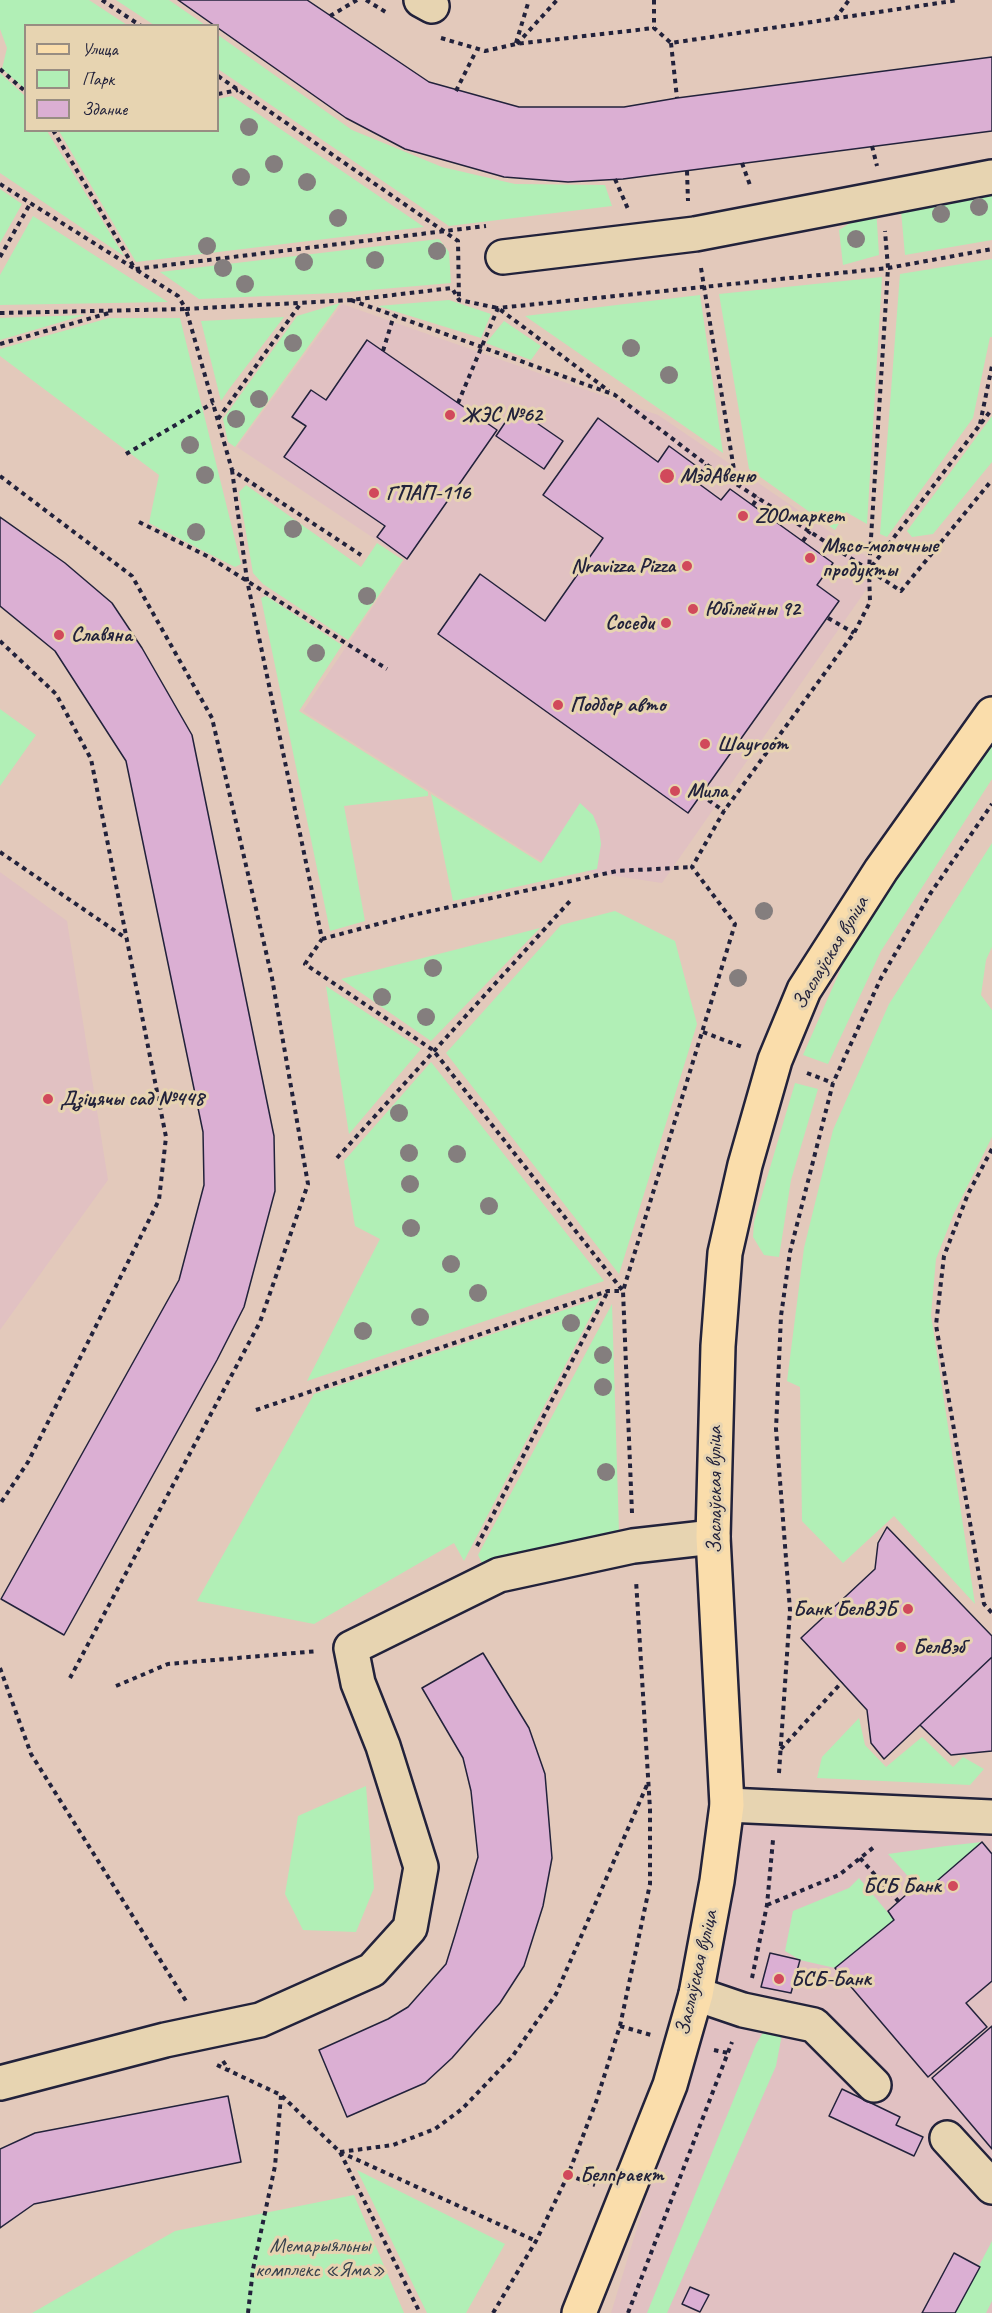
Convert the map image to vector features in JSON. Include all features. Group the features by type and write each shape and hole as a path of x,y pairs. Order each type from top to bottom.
{"main road":[{"name":"Заслаўская вуліца","path":"579,2313 670,2085 696,1994 727,1805 713,1537 717,1346 725,1252 745,1164 775,1060 804,990 881,870 992,714"}],"lane":[{"path":"503,256 695,234 882,196 992,177"},
{"path":"0,2083 165,2040 260,2020 372,1970 410,1928 421,1867 382,1746 358,1683 351,1648 499,1575 633,1546 713,1537"},
{"path":"727,1805 992,1817"},
{"path":"696,1994 743,2010 814,2025 874,2085"},
{"path":"947,2138 992,2187"}],"path":[{"path":"102,0 138,24"},
{"path":"330,16 357,0"},
{"path":"366,0 421,15 476,51 516,44 654,28"},
{"path":"516,44 529,0"},
{"path":"516,44 557,0"},
{"path":"654,0 654,28 670,43 677,98"},
{"path":"835,20 849,0"},
{"path":"670,43 959,0"},
{"path":"456,91 476,51"},
{"path":"0,69 24,90"},
{"path":"219,77 458,241 459,300"},
{"path":"219,94 239,90"},
{"path":"54,132 135,269"},
{"path":"742,163 754,198"},
{"path":"615,179 629,213"},
{"path":"0,184 178,297 186,309 232,470 247,580 322,939"},
{"path":"692,867 724,811 854,633 870,602 869,570 888,268 882,196"},
{"path":"0,257 30,204"},
{"path":"135,269 440,230"},
{"path":"0,313 186,309 351,300 452,288 459,300 498,308 888,268 992,249"},
{"path":"705,288 736,483"},
{"path":"351,300 615,395"},
{"path":"218,420 302,302"},
{"path":"458,403 498,308"},
{"path":"498,308 707,465 901,591 992,480"},
{"path":"0,344 116,310"},
{"path":"383,351 394,315"},
{"path":"980,426 992,366"},
{"path":"126,454 213,403"},
{"path":"826,572 869,570 992,409"},
{"path":"695,473 698,477 707,465"},
{"path":"232,470 361,555"},
{"path":"0,476 132,576 212,718 272,978 308,1184 260,1322 70,1678"},
{"path":"753,505 758,497"},
{"path":"778,523 784,514"},
{"path":"139,522 209,556 387,669"},
{"path":"803,541 810,531"},
{"path":"828,618 854,633"},
{"path":"0,641 56,694 91,759 166,1137 159,1200 28,1462 0,1504"},
{"path":"701,795 724,811"},
{"path":"805,1192 833,1083 881,978 930,894 992,804"},
{"path":"0,852 127,939"},
{"path":"623,1291 434,1050 305,964 322,939 408,916 617,871 692,867"},
{"path":"493,2313 536,2241 568,2175 596,2102 620,2026 650,1884 648,1782 633,1546 623,1291 735,924 692,867"},
{"path":"337,1158 570,901"},
{"path":"703,1032 737,1044"},
{"path":"800,1070 833,1083"},
{"path":"992,1149 968,1194 944,1256 936,1325 984,1604 992,1613"},
{"path":"256,1410 608,1291 623,1291"},
{"path":"450,1599 608,1291"},
{"path":"116,1686 168,1664 351,1648"},
{"path":"0,1668 31,1754 229,2070"},
{"path":"780,1750 842,1682"},
{"path":"340,2152 393,2145 435,2129 462,2109 512,2057 556,1994 648,1782"},
{"path":"860,1858 899,1902"},
{"path":"767,1905 839,1875"},
{"path":"165,2040 281,2095 340,2152 420,2313"},
{"path":"248,2313 253,2269 275,2166 281,2095"},
{"path":"340,2152 536,2241"}],"shaded area":[{"path":"342,304 658,415 882,567 662,883 549,866 303,711 405,559 237,447"},
{"name":"Дзіцячы сад №448","path":"0,872 67,921 108,1180 0,1330"},
{"path":"739,1807 992,1817 992,2313 611,2313 702,2015"}],"green space":[{"path":"0,0 89,0 125,24 24,24 24,88 2,69 7,48 0,29"},
{"path":"116,0 169,0 204,24 152,24"},
{"path":"219,36 352,130 442,167 515,184 605,185 612,206 449,226 219,70"},
{"path":"0,73 24,95 24,132 48,132 124,256 0,173"},
{"path":"232,96 424,227 136,262 60,132 219,132 219,99"},
{"path":"992,184 992,240 905,255 900,200"},
{"path":"0,189 22,204 0,243"},
{"path":"876,207 879,255 843,265 839,230"},
{"path":"33,216 168,302 0,305 0,275"},
{"path":"439,239 449,252 451,283 336,293 199,299 160,272"},
{"path":"992,259 992,337 990,337 973,418 887,537 880,534 900,274"},
{"path":"882,277 867,524 846,512 835,530 749,469 719,294"},
{"path":"700,295 723,453 525,316"},
{"path":"449,300 491,314 481,338 378,306"},
{"path":"340,303 235,447 228,442 223,419 297,316"},
{"path":"85,315 0,340 0,318"},
{"path":"284,317 229,389 221,401 201,321"},
{"path":"109,318 180,318 241,564 235,567 149,523 159,475 0,356 0,349"},
{"path":"504,321 541,346 531,360 486,343"},
{"path":"992,416 992,462 933,534 912,537 907,531"},
{"path":"246,485 361,567 377,543 403,560 348,640 263,584 253,573 239,492"},
{"path":"266,596 342,645 299,711 428,792 428,796 344,806 365,921 330,931 261,598"},
{"path":"0,709 36,735 0,786"},
{"path":"992,734 992,779 881,951 828,1064 803,1055 856,934"},
{"path":"431,794 541,863 580,803 593,815 599,830 601,844 597,869 453,901"},
{"path":"992,843 992,947 986,960 981,995 992,1010 992,1137 954,1213 936,1259 931,1315 975,1604 894,1516 843,1563 802,1521 800,1387 787,1381 804,1248 833,1130 889,1004"},
{"path":"615,911 675,941 697,1024 619,1274 446,1053 561,925"},
{"path":"540,928 431,1041 341,979"},
{"path":"326,986 421,1049 349,1134"},
{"path":"431,1062 604,1281 307,1381 380,1239 355,1226 344,1161"},
{"path":"795,1083 818,1089 791,1180 779,1257 764,1255 753,1237 754,1222"},
{"path":"600,1298 464,1561 454,1543 314,1624 197,1601 314,1394"},
{"path":"612,1304 619,1532 483,1565 478,1555"},
{"path":"859,1718 865,1745 886,1767 922,1737 953,1767 963,1757 984,1769 970,1785 817,1778 822,1757"},
{"path":"366,1786 374,1888 356,1932 303,1930 285,1894 298,1816"},
{"path":"982,1842 923,1893 888,1854 946,1846"},
{"path":"859,1878 894,1920 835,1968 800,1960 785,1951 793,1911 849,1888"},
{"path":"766,2028 783,2029 776,2066 667,2313 647,2313 756,2044"},
{"path":"357,2170 505,2244 466,2313 427,2313"},
{"name":"Мемарыяльны комплекс «Яма»","path":"354,2195 404,2313 32,2313 175,2231"},
{"path":"992,2241 992,2301 986,2313 954,2313"}],"building":[{"path":"178,0 307,0 429,82 519,107 624,107 992,57 992,131 623,179 568,182 504,177 405,149 346,118 219,29 219,24 212,24"},
{"path":"367,340 497,430 407,559 377,537 385,526 284,457 306,426 292,417 311,390 326,400"},
{"path":"515,408 563,441 544,469 496,436"},
{"name":"Юбілейны 92","path":"598,418 658,462 669,446 699,468 691,478 721,500 730,489 833,563 817,585 839,601 688,813 438,634 480,574 545,621 603,538 543,495"},
{"path":"0,517 65,563 112,603 142,648 192,735 274,1136 275,1191 244,1307 217,1360 64,1635 1,1599 179,1280 204,1185 203,1132 126,761 55,651 0,606"},
{"name":"БелВэб","path":"887,1527 992,1636 992,1657 884,1759 871,1743 867,1710 801,1638 875,1569 878,1543"},
{"path":"483,1653 529,1728 545,1774 552,1858 543,1906 524,1966 500,2003 452,2058 425,2083 347,2117 319,2050 388,2019 408,2007 446,1964 478,1857 471,1791 463,1758 422,1688"},
{"path":"992,1657 992,1751 951,1755 920,1725"},
{"path":"982,1842 992,1854 992,1981 966,2003 987,2027 928,2077 835,1968 894,1920 888,1911 917,1885 923,1893"},
{"name":"БСБ-Банк","path":"770,1953 800,1960 791,1993 761,1987"},
{"path":"992,2026 992,2149 932,2078"},
{"path":"842,2089 900,2117 896,2125 923,2137 914,2156 829,2116"},
{"path":"228,2096 241,2162 34,2204 0,2228 0,2149 35,2133"},
{"path":"954,2253 980,2267 955,2313 922,2313"},
{"path":"690,2287 709,2295 700,2312 682,2304"}],"place":[{"name":"ЖЭС №62","path":"450,415"},
{"name":"МэдАвеню","path":"667,476"},
{"name":"ГПАП-116","path":"374,493"},
{"name":"ZOOмаркет","path":"743,516"},
{"name":"Мясо-молочные продукты","path":"810,558"},
{"name":"Nravizza Pizza","path":"687,566"},
{"name":"Юбілейны 92","path":"693,609"},
{"name":"Соседи","path":"666,623"},
{"name":"Славяна","path":"59,635"},
{"name":"Подбор авто","path":"558,705"},
{"name":"Шауroom","path":"705,744"},
{"name":"Мила","path":"675,791"},
{"name":"Дзіцячы сад №448","path":"48,1099"},
{"name":"Банк БелВЭБ","path":"908,1609"},
{"name":"БелВэб","path":"901,1647"},
{"name":"БСБ Банк","path":"953,1886"},
{"name":"БСБ-Банк","path":"779,1979"},
{"name":"Белпраект","path":"568,2175"}]}
